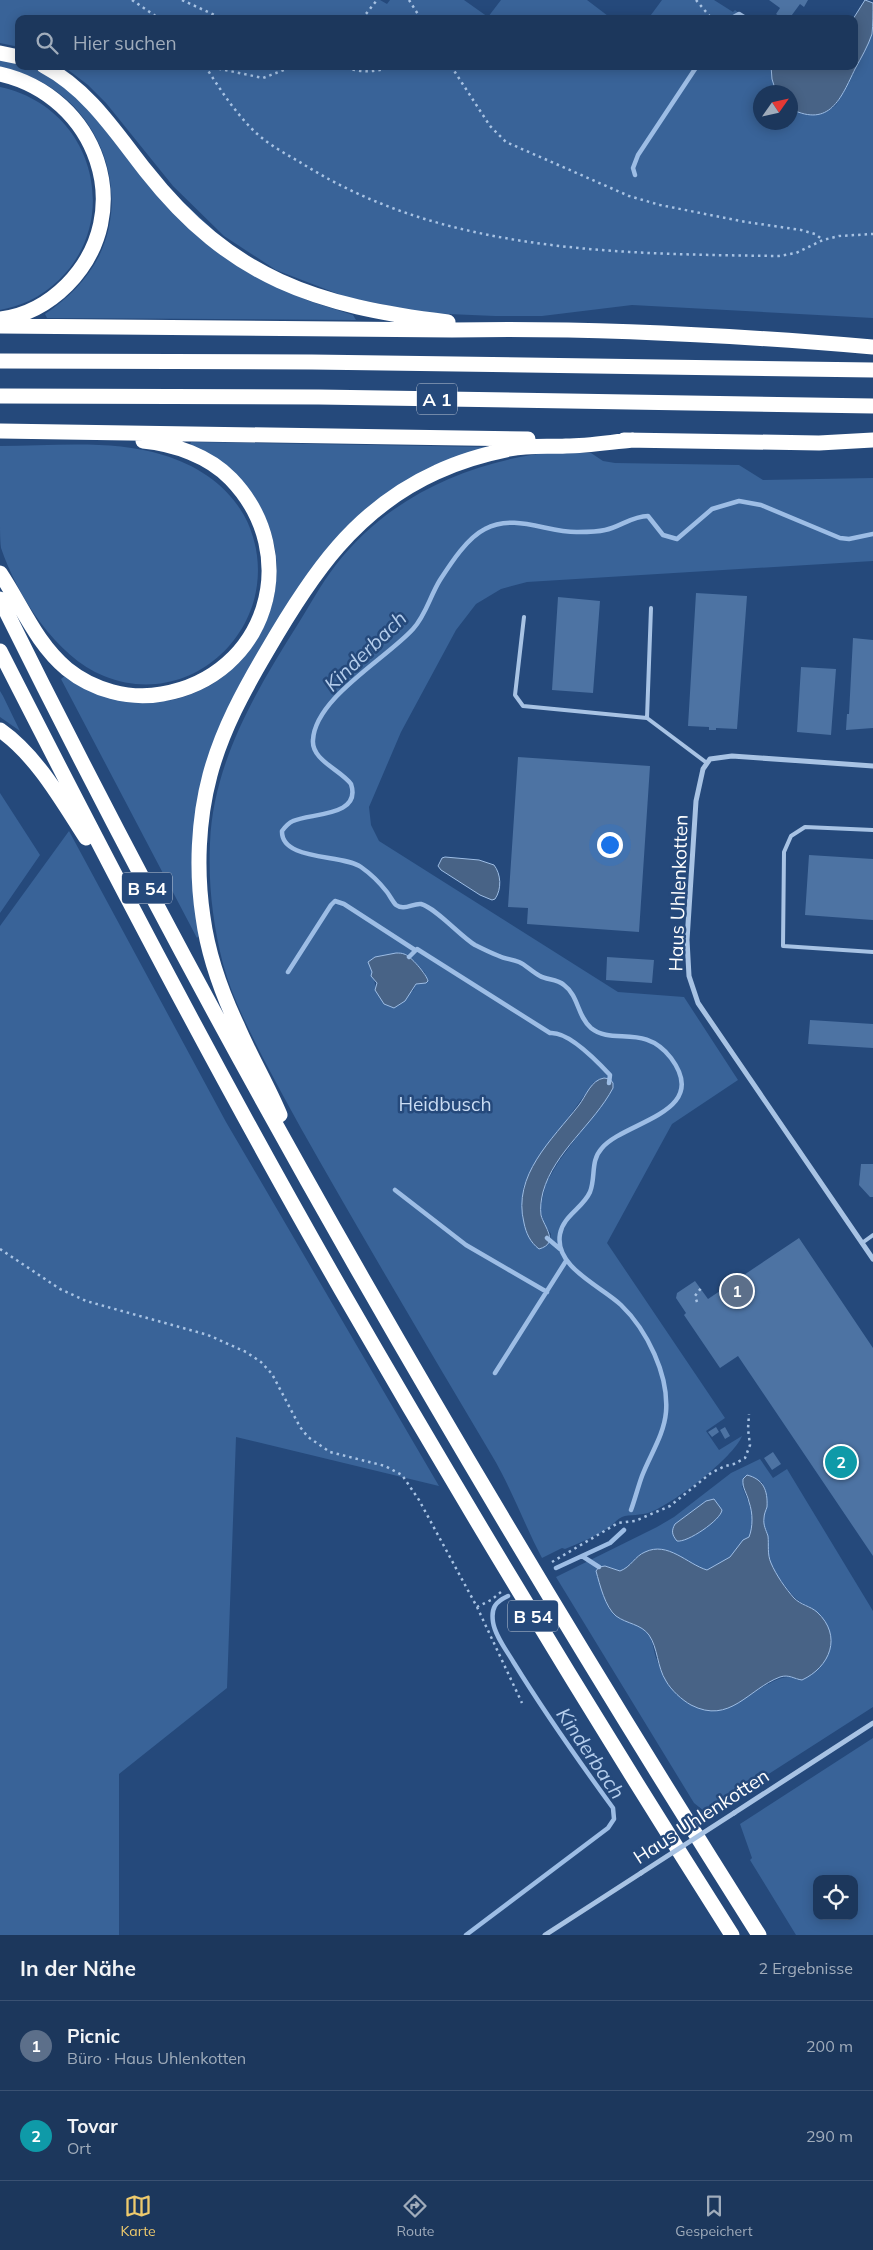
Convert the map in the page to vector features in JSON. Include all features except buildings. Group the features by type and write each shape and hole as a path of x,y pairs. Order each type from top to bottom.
{"highway":[{"path":"0,53 15,56"},
{"path":"50,70 72,84 89,100 157,184 186,216 218,244 252,268 305,292 367,310 507,329"},
{"path":"0,74 22,80 52,96 75,119 96,156 104,194 97,239 92,253 74,278 43,304 19,315 0,319"},
{"path":"0,326 507,329 746,336 873,347"},
{"name":"A 1","path":"0,361 302,362 873,370"},
{"name":"A 1","path":"0,396 319,396 873,406"},
{"path":"0,431 819,443 873,440"},
{"path":"0,573 39,638 67,669 86,682 101,688 135,696 154,695 187,688 224,667 235,658 252,636 263,611 269,579 268,560 261,526 247,499 222,471 195,455 163,443 52,431"},
{"path":"302,1172 267,1082 237,1027 228,1004 208,944 202,915 199,880 204,799 218,748 232,714 290,612 322,564 356,525 395,495 439,471 490,453 534,446 568,446 632,440"},
{"name":"B 54","path":"0,600 145,883 302,1172 487,1494 759,1935"},
{"name":"B 54","path":"0,651 152,946 296,1209 454,1483 588,1704 732,1935"},
{"path":"0,730 23,751 57,795 152,946"}],"street":[{"path":"707,763 714,757 732,756 873,766"},
{"name":"Haus Uhlenkotten","path":"707,763 700,780 696,801 687,940 687,959 692,988 698,1003 873,1259"},
{"name":"Haus Uhlenkotten","path":"545,1935 873,1723"}],"lane":[{"path":"647,718 651,608"},
{"path":"524,617 515,695 523,706 647,718 707,763"},
{"path":"873,830 805,827 791,836 784,852 783,946 873,952"},
{"path":"862,1243 873,1235"}],"path":[{"path":"132,0 154,15"},
{"path":"182,0 214,15"},
{"path":"365,15 377,0"},
{"path":"409,0 418,15"},
{"path":"696,0 709,15"},
{"path":"209,70 227,99 254,131 310,169 350,192 407,213 468,232 594,250 694,255 779,256 808,249 823,240 839,236 873,234"},
{"path":"225,70 263,78 284,70"},
{"path":"352,70 358,72 382,70"},
{"path":"453,70 490,126 506,142 629,196 660,205 809,232 823,240"},
{"path":"0,1249 60,1289 86,1301 208,1335 246,1352 261,1362 272,1374 300,1427 308,1437 330,1452 394,1469 402,1475 414,1492 477,1607 522,1703"},
{"path":"697,1302 694,1296 701,1288"},
{"path":"552,1562 618,1523 634,1521 670,1506 711,1473 745,1458 750,1445 749,1414"},
{"path":"477,1607 491,1600 504,1590"}],"green space":[{"path":"0,0 380,0 387,4 390,0 464,0 485,15 15,15 15,46 0,43"},
{"path":"501,0 587,0 607,15 490,15"},
{"path":"662,0 714,0 742,15 651,15"},
{"path":"873,33 873,318 632,305 542,316 495,316 425,313 346,297 276,270 224,236 173,186 106,103 88,85 68,70 772,70 775,85 753,85 753,130 798,130 798,112 814,114 831,109 836,105 854,70 858,70 858,62"},
{"path":"0,59 15,62 15,70 38,70 71,91 118,142 272,284 309,301 353,315 356,320 47,318 45,314 76,288 89,273 99,256 109,226 112,195 107,165 96,137 79,112 57,92 31,77 0,68"},
{"path":"0,87 36,101 64,123 82,152 92,184 92,217 81,250 61,278 29,301 0,310"},
{"path":"191,442 488,447 352,525 205,767 196,809 193,851 194,893 199,936 197,938 61,679 65,676 159,701 177,699 211,685 232,670 249,651 262,629 272,606 276,582 276,556 271,531 254,497 238,479 190,445"},
{"path":"82,444 144,450 178,460 193,467 219,485 240,508 247,522 253,537 258,570 253,602 241,630 222,654 197,672 168,682 137,684 104,676 86,667 70,655 40,623 17,585 1,548 0,446"},
{"name":"Heidbusch","path":"552,452 591,453 603,461 615,463 739,465 763,480 873,478 873,561 527,582 501,589 476,604 456,630 401,732 369,807 371,825 379,841 618,992 684,997 738,1080 672,1124 607,1243 725,1418 706,1431 719,1450 742,1436 727,1456 702,1479 661,1507 651,1512 622,1517 610,1527 594,1536 542,1558 498,1467 320,1161 263,1058 236,1000 223,964 216,934 210,874 210,843 213,813 228,755 267,674 320,587 335,566 379,520 405,502 460,474 520,457","holes":["382,955 409,957 425,973 426,983 416,984 413,991 379,996 371,968","594,1082 613,1083 613,1088 559,1161 546,1183 540,1209 544,1224 551,1234 550,1240 545,1246 522,1217 523,1188 532,1168"]},
{"path":"0,691 3,696 20,731 0,717"},
{"path":"0,793 40,855 0,913"},
{"path":"69,831 226,1122 439,1486 236,1437 227,1688 119,1774 119,1935 0,1935 0,926"},
{"path":"760,1459 773,1478 787,1469 873,1611 873,1707 728,1800 704,1811 694,1803 556,1577 674,1517 731,1473","holes":["762,1482 765,1490 751,1509 742,1486","605,1566 620,1571 780,1579 796,1599 810,1607 798,1680 790,1677 781,1678 726,1708 716,1710 695,1707 686,1702 665,1679 648,1634 640,1627 618,1618 610,1610 598,1578"]},
{"path":"873,1738 873,1935 796,1935 750,1860 752,1858 740,1824"}],"shaded area":[{"path":"865,0 873,3 872,34 858,63 858,15 856,15"},
{"path":"771,70 855,70 845,90 832,107 825,112 815,115 798,112 798,85 774,85"},
{"path":"442,858 479,860 494,865 500,882 499,891 495,899 492,900 480,895 441,870 438,866"},
{"path":"396,953 407,955 422,970 428,981 416,984 405,1001 394,1008 384,1004 375,990 377,983 371,976 372,972 368,962 375,957"},
{"path":"599,1079 610,1079 613,1083 613,1088 596,1114 565,1151 548,1178 541,1201 541,1215 550,1239 549,1243 539,1249 529,1237 524,1223 522,1206 524,1189 529,1174 537,1159 592,1085"},
{"path":"747,1475 761,1482 767,1495 764,1523 768,1536 769,1556 773,1568 794,1598 817,1612 825,1621 830,1631 830,1650 820,1667 802,1680 783,1676 769,1682 728,1708 717,1711 705,1710 691,1705 671,1688 663,1676 649,1635 646,1631 620,1619 612,1612 603,1595 596,1571 599,1567 605,1566 620,1571 638,1556 653,1549 669,1551 707,1570 730,1557 743,1540 749,1537 751,1529 751,1511 743,1482"},
{"path":"714,1499 722,1510 716,1519 695,1535 682,1541 677,1541 673,1533 675,1524 706,1501"}],"waterway":[{"name":"Kinderbach","path":"635,175 633,168 638,155 694,70"},
{"name":"Kinderbach","path":"631,1510 642,1476 660,1437 665,1420 666,1398 664,1383 654,1354 631,1315 571,1266 560,1246 560,1234 565,1222 583,1203 590,1192 598,1153 613,1139 660,1114 673,1104 681,1091 681,1077 671,1058 661,1047 650,1041 640,1038 609,1035 591,1028 583,1018 573,995 561,983 540,976 519,962 501,957 475,945 441,916 421,904 399,907 381,885 361,867 341,860 302,852 291,847 284,841 282,831 293,821 332,812 349,803 352,795 351,784 322,759 314,747 313,740 317,724 326,709 339,694 413,629 454,559 472,538 485,529 496,525 520,523 567,532 595,532 610,529 642,516 648,516 663,535 677,539 712,509 739,501 761,505 840,538 849,539 873,534"},
{"path":"288,972 335,901 344,904 415,950"},
{"path":"409,957 417,949 550,1033 557,1034 574,1042 610,1075 609,1083"},
{"path":"395,1190 466,1245 547,1292"},
{"path":"547,1238 560,1249"},
{"path":"495,1373 566,1261"},
{"name":"Kinderbach","path":"556,1568 610,1543 624,1530"},
{"path":"582,1556 599,1567"},
{"name":"Kinderbach","path":"466,1935 608,1828 614,1819 613,1808 574,1754 496,1633 493,1622 493,1609 497,1603 508,1596"}],"place":[{"name":"Picnic","path":"737,1291"},
{"name":"Tovar","path":"841,1462"}]}
